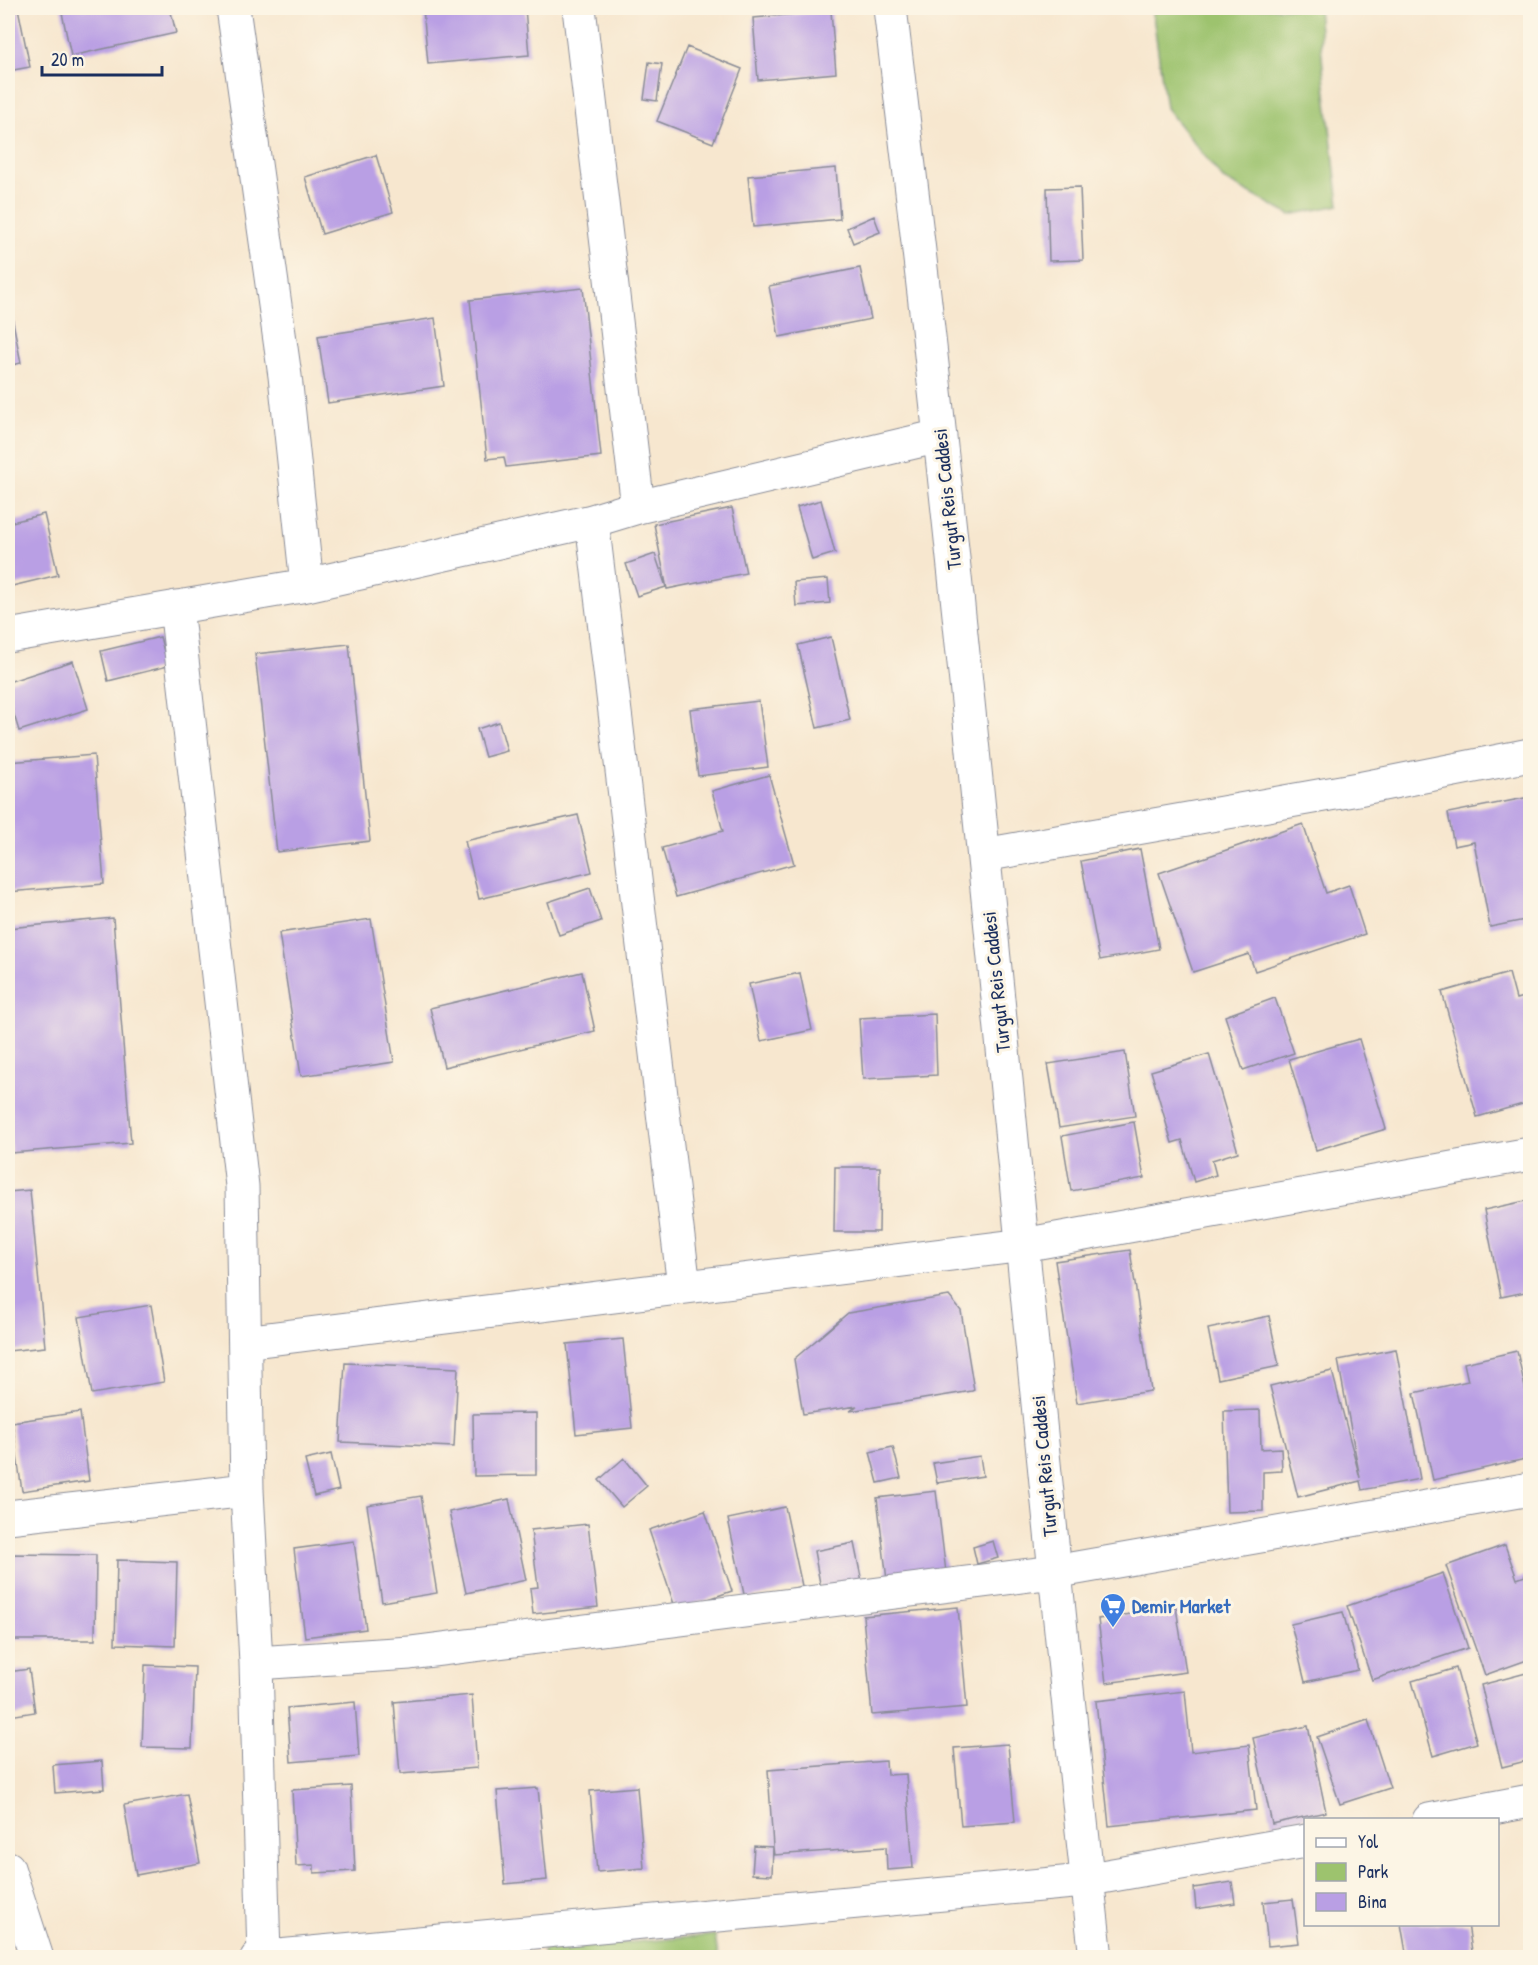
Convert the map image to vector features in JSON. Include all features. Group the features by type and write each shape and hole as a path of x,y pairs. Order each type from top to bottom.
{"street":[{"path":"233,8 285,376 307,585"},
{"path":"579,8 638,507"},
{"name":"Turgut Reis Caddesi","path":"890,8 940,436 984,855 1054,1572 1096,1958"},
{"path":"8,636 307,585 592,521 638,507 940,436"},
{"path":"592,521 684,1287"},
{"path":"176,607 242,1186 247,1490 256,1663 264,1957"},
{"path":"984,855 1358,789 1530,754"},
{"path":"245,1342 1023,1245 1530,1154"},
{"path":"256,1663 410,1653 1054,1572 1530,1489"},
{"path":"8,1516 247,1490"},
{"path":"1440,1818 1530,1802"},
{"path":"257,1958 1088,1880 1304,1841"},
{"path":"8,1868 24,1942"}],"green space":[{"path":"1152,8 1318,8 1339,205 1290,215 1223,179 1166,108"},
{"path":"715,1935 718,1957 544,1958 543,1950"}],"building":[{"path":"8,8 18,8 30,67 8,71"},
{"path":"61,8 170,8 176,33 71,56"},
{"path":"423,8 525,8 529,55 428,64"},
{"path":"831,11 836,73 758,80 753,18"},
{"path":"687,47 742,69 713,143 657,121"},
{"path":"649,62 662,64 657,101 644,99"},
{"path":"376,155 393,212 322,234 305,177"},
{"path":"836,168 840,219 753,227 748,176"},
{"path":"1080,187 1083,260 1049,261 1047,188"},
{"path":"874,216 880,232 853,243 847,228"},
{"path":"860,268 871,319 779,337 769,286"},
{"path":"583,288 601,456 506,467 504,457 487,459 470,300"},
{"path":"8,296 21,363 8,366"},
{"path":"435,318 444,386 328,403 318,336"},
{"path":"821,500 835,553 812,560 797,507"},
{"path":"732,508 746,573 667,589 654,524"},
{"path":"44,514 58,575 8,587 8,523"},
{"path":"655,554 666,587 637,596 626,564"},
{"path":"828,579 830,603 796,606 794,582"},
{"path":"160,637 168,666 108,681 101,651"},
{"path":"831,637 850,720 817,728 798,645"},
{"path":"349,644 370,841 277,852 255,654"},
{"path":"73,661 88,709 19,731 8,695 8,682"},
{"path":"759,701 768,767 698,776 690,709"},
{"path":"499,722 507,751 485,757 477,729"},
{"path":"94,755 104,884 8,892 8,762"},
{"path":"769,775 794,864 676,897 662,848 723,831 712,791"},
{"path":"1530,797 1530,919 1490,927 1474,842 1454,846 1448,813"},
{"path":"578,815 592,872 479,899 465,841"},
{"path":"1303,824 1326,893 1349,885 1365,934 1255,971 1249,954 1193,972 1159,873"},
{"path":"1140,849 1159,949 1100,960 1081,861"},
{"path":"590,888 601,921 559,935 548,902"},
{"path":"113,918 131,1143 11,1153 8,1107 8,928"},
{"path":"371,919 394,1062 301,1076 279,933"},
{"path":"582,972 595,1031 444,1067 430,1008"},
{"path":"800,973 812,1030 761,1041 749,984"},
{"path":"1509,973 1516,999 1530,995 1530,1076 1528,1077 1530,1102 1477,1117 1442,992"},
{"path":"1275,998 1294,1053 1243,1070 1225,1016"},
{"path":"935,1014 937,1075 863,1079 859,1018"},
{"path":"1359,1039 1386,1129 1316,1150 1289,1059"},
{"path":"1125,1052 1135,1116 1059,1128 1048,1064"},
{"path":"1209,1054 1238,1152 1212,1160 1216,1175 1194,1182 1182,1140 1172,1143 1151,1071"},
{"path":"1134,1122 1144,1178 1071,1191 1062,1136"},
{"path":"835,1167 880,1167 879,1232 834,1232"},
{"path":"30,1190 45,1347 8,1351 8,1192"},
{"path":"1530,1200 1530,1291 1501,1297 1484,1210"},
{"path":"1130,1250 1151,1391 1077,1403 1055,1261"},
{"path":"949,1296 961,1311 974,1390 850,1411 857,1406 803,1414 794,1359 848,1313"},
{"path":"151,1305 164,1382 92,1394 79,1317"},
{"path":"1269,1316 1279,1366 1218,1379 1208,1329"},
{"path":"623,1339 632,1428 576,1434 567,1344"},
{"path":"1396,1349 1420,1479 1362,1490 1360,1481 1298,1497 1270,1386 1332,1371 1360,1478 1338,1360"},
{"path":"1517,1351 1530,1410 1530,1458 1433,1480 1414,1393 1468,1381 1464,1363"},
{"path":"345,1363 458,1368 454,1447 340,1442"},
{"path":"1260,1410 1261,1449 1281,1448 1282,1471 1263,1472 1263,1511 1227,1512 1224,1411"},
{"path":"80,1412 89,1481 22,1491 12,1422"},
{"path":"536,1413 536,1475 474,1476 473,1414"},
{"path":"893,1447 901,1478 878,1483 870,1452"},
{"path":"331,1454 339,1490 314,1496 305,1460"},
{"path":"980,1456 983,1476 937,1483 933,1463"},
{"path":"624,1458 647,1486 622,1507 599,1480"},
{"path":"936,1491 946,1572 887,1580 877,1498"},
{"path":"421,1496 437,1593 382,1602 367,1505"},
{"path":"509,1499 526,1580 466,1593 449,1512"},
{"path":"785,1507 802,1586 745,1599 728,1519"},
{"path":"705,1511 732,1591 676,1610 649,1530"},
{"path":"588,1524 598,1607 533,1614 530,1588 538,1587 531,1530"},
{"path":"354,1541 366,1629 305,1637 294,1549"},
{"path":"993,1541 998,1558 977,1564 973,1547"},
{"path":"854,1543 862,1582 821,1589 814,1551"},
{"path":"1505,1545 1517,1579 1530,1574 1530,1659 1485,1675 1446,1566"},
{"path":"8,1554 96,1555 95,1640 8,1640"},
{"path":"117,1560 177,1562 175,1646 115,1644"},
{"path":"1443,1573 1468,1648 1372,1680 1347,1606"},
{"path":"958,1607 967,1707 872,1715 863,1616"},
{"path":"1176,1607 1186,1672 1106,1683 1098,1619"},
{"path":"1343,1612 1358,1670 1305,1682 1291,1624"},
{"path":"145,1665 195,1667 192,1748 142,1747"},
{"path":"1456,1668 1477,1743 1433,1756 1412,1681"},
{"path":"29,1669 35,1712 10,1716 8,1672"},
{"path":"1530,1672 1530,1760 1502,1767 1481,1685"},
{"path":"1185,1691 1191,1752 1249,1745 1256,1810 1109,1826 1096,1701"},
{"path":"472,1695 477,1768 400,1774 394,1702"},
{"path":"355,1702 359,1756 291,1762 287,1708"},
{"path":"1368,1720 1390,1788 1340,1804 1317,1737"},
{"path":"1308,1726 1326,1812 1272,1824 1253,1738"},
{"path":"1008,1744 1015,1822 961,1826 954,1748"},
{"path":"102,1761 104,1789 55,1793 53,1765"},
{"path":"886,1761 887,1775 906,1774 913,1868 887,1870 886,1847 774,1855 768,1770"},
{"path":"351,1786 355,1871 314,1873 314,1865 296,1866 292,1790"},
{"path":"637,1787 644,1868 597,1872 590,1791"},
{"path":"538,1788 547,1880 505,1884 497,1791"},
{"path":"187,1794 200,1863 136,1875 124,1805"},
{"path":"754,1846 773,1847 772,1875 752,1874"},
{"path":"1232,1882 1235,1903 1196,1909 1194,1888"},
{"path":"1293,1899 1299,1943 1268,1946 1263,1902"},
{"path":"1401,1926 1468,1926 1473,1958 1407,1958"}],"place":[{"name":"Demir Market","path":"1113,1629"}]}
